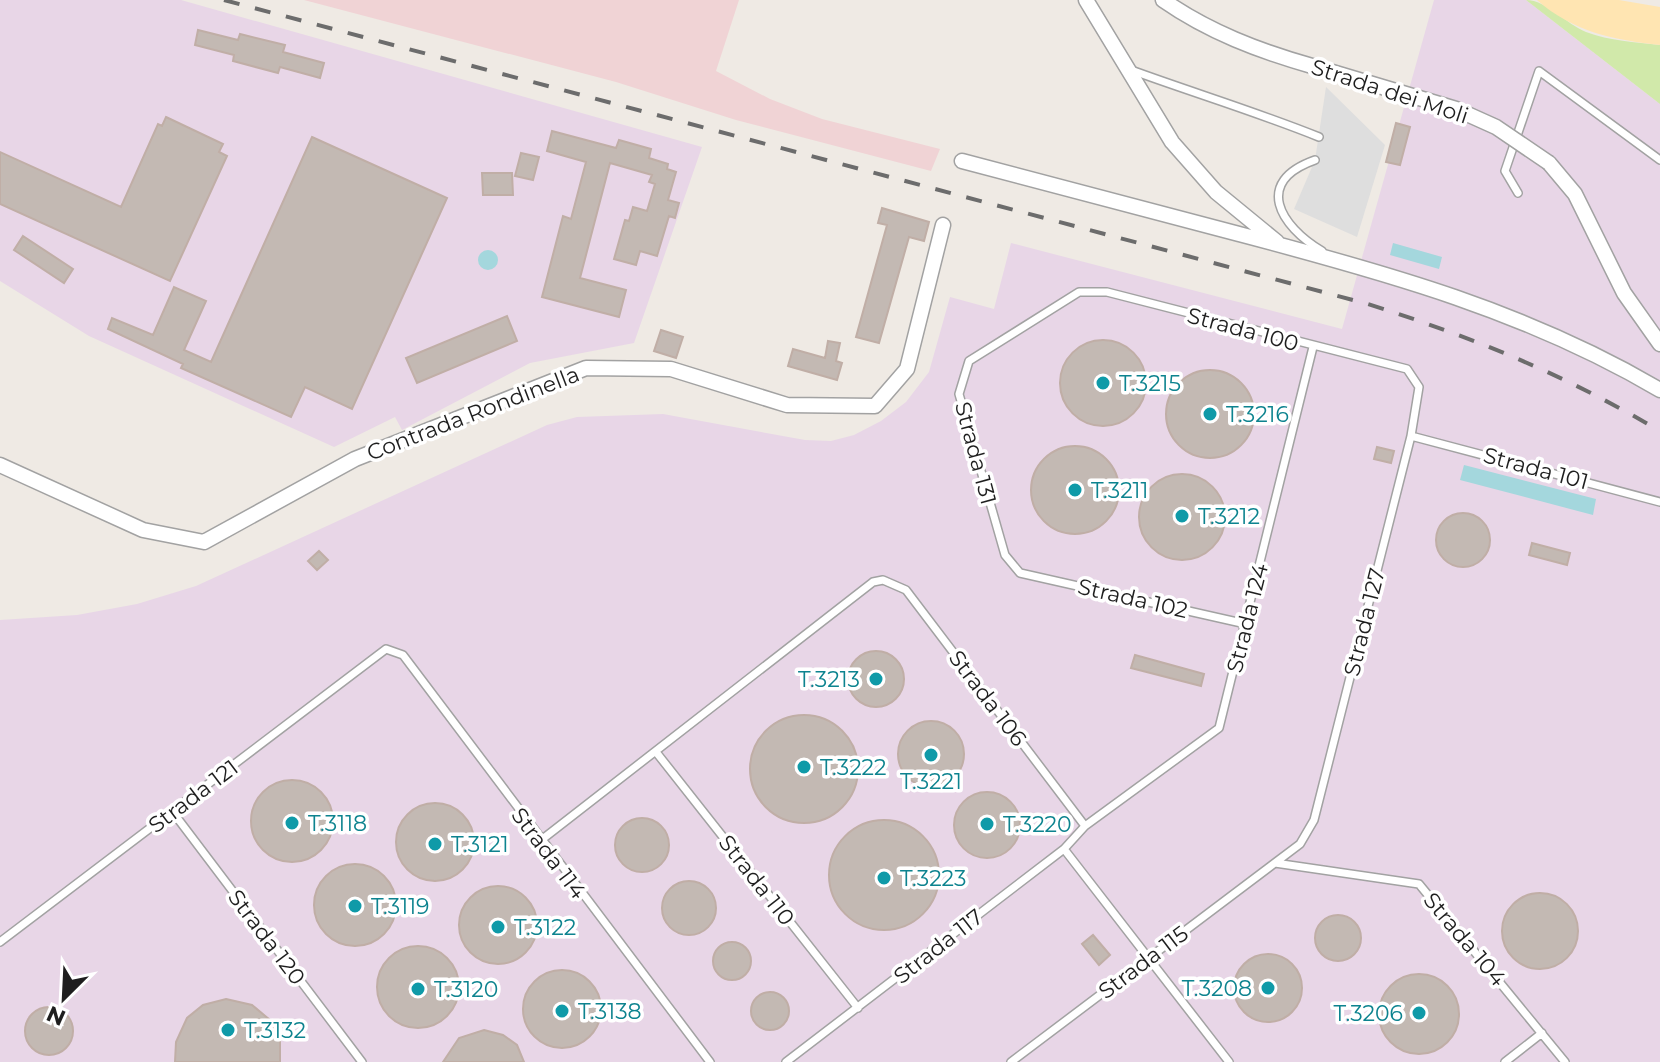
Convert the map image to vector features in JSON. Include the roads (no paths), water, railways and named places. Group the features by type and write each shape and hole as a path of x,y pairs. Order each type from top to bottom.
{"street":[{"path":"1086,0 1172,142 1216,192 1280,245"},
{"name":"Strada dei Moli","path":"1163,0 1187,16 1258,51 1456,109 1496,127 1549,163 1575,194 1624,293 1660,344"},
{"path":"962,161 1338,260 1480,303 1599,354 1660,390"},
{"name":"Contrada Rondinella","path":"0,465 143,530 204,542 355,459 586,368 671,369 787,405 875,406 907,369 943,225"}],"lane":[{"path":"1129,69 1214,100 1253,110 1319,137"},
{"path":"1518,193 1505,171 1539,71 1660,160"},
{"path":"1315,160 1298,166 1284,179 1277,202 1283,220 1297,236 1338,260"},
{"name":"Strada 100","path":"1079,292 1107,292 1407,369"},
{"name":"Strada 131","path":"1020,573 1005,555 959,394 969,361 1079,292"},
{"name":"Strada 124","path":"1085,826 1219,728 1313,347"},
{"name":"Strada 127","path":"1275,863 1300,844 1314,820 1411,436 1419,387 1407,369"},
{"name":"Strada 101","path":"1411,436 1660,502"},
{"name":"Strada 102","path":"1020,573 1246,624"},
{"name":"Strada 106","path":"656,752 873,582 883,580 906,590 1085,826"},
{"name":"Strada 121","path":"0,942 386,649"},
{"name":"Strada 114","path":"386,649 403,655 540,841 710,1062"},
{"path":"540,841 656,752"},
{"name":"Strada 110","path":"656,752 858,1008"},
{"name":"Strada 120","path":"172,811 362,1062"},
{"name":"Strada 117","path":"786,1062 1064,849 1085,826"},
{"path":"1064,849 1229,1062"},
{"name":"Strada 115","path":"1011,1062 1275,863"},
{"name":"Strada 104","path":"1275,863 1419,884 1565,1062"},
{"path":"1505,1062 1542,1033"}],"water":[{"path":"1393,243 1442,257 1439,269 1390,255"},
{"path":"488,250 495,253 498,260 495,267 488,270 481,267 478,260 481,253"},
{"path":"1464,465 1596,499 1593,515 1460,480"}],"railway":[{"path":"224,0 1368,304 1446,330 1518,359 1624,410 1660,431"}],"place":[{"name":"T.3215","path":"1103,383"},
{"name":"T.3216","path":"1210,414"},
{"name":"T.3211","path":"1075,490"},
{"name":"T.3212","path":"1182,516"},
{"name":"T.3213","path":"876,679"},
{"name":"T.3221","path":"931,755"},
{"name":"T.3222","path":"804,767"},
{"name":"T.3118","path":"292,823"},
{"name":"T.3220","path":"987,824"},
{"name":"T.3121","path":"435,844"},
{"name":"T.3223","path":"884,878"},
{"name":"T.3119","path":"355,906"},
{"name":"T.3122","path":"498,927"},
{"name":"T.3208","path":"1268,988"},
{"name":"T.3120","path":"418,989"},
{"name":"T.3138","path":"562,1011"},
{"name":"T.3206","path":"1419,1013"},
{"name":"T.3132","path":"228,1030"}]}
